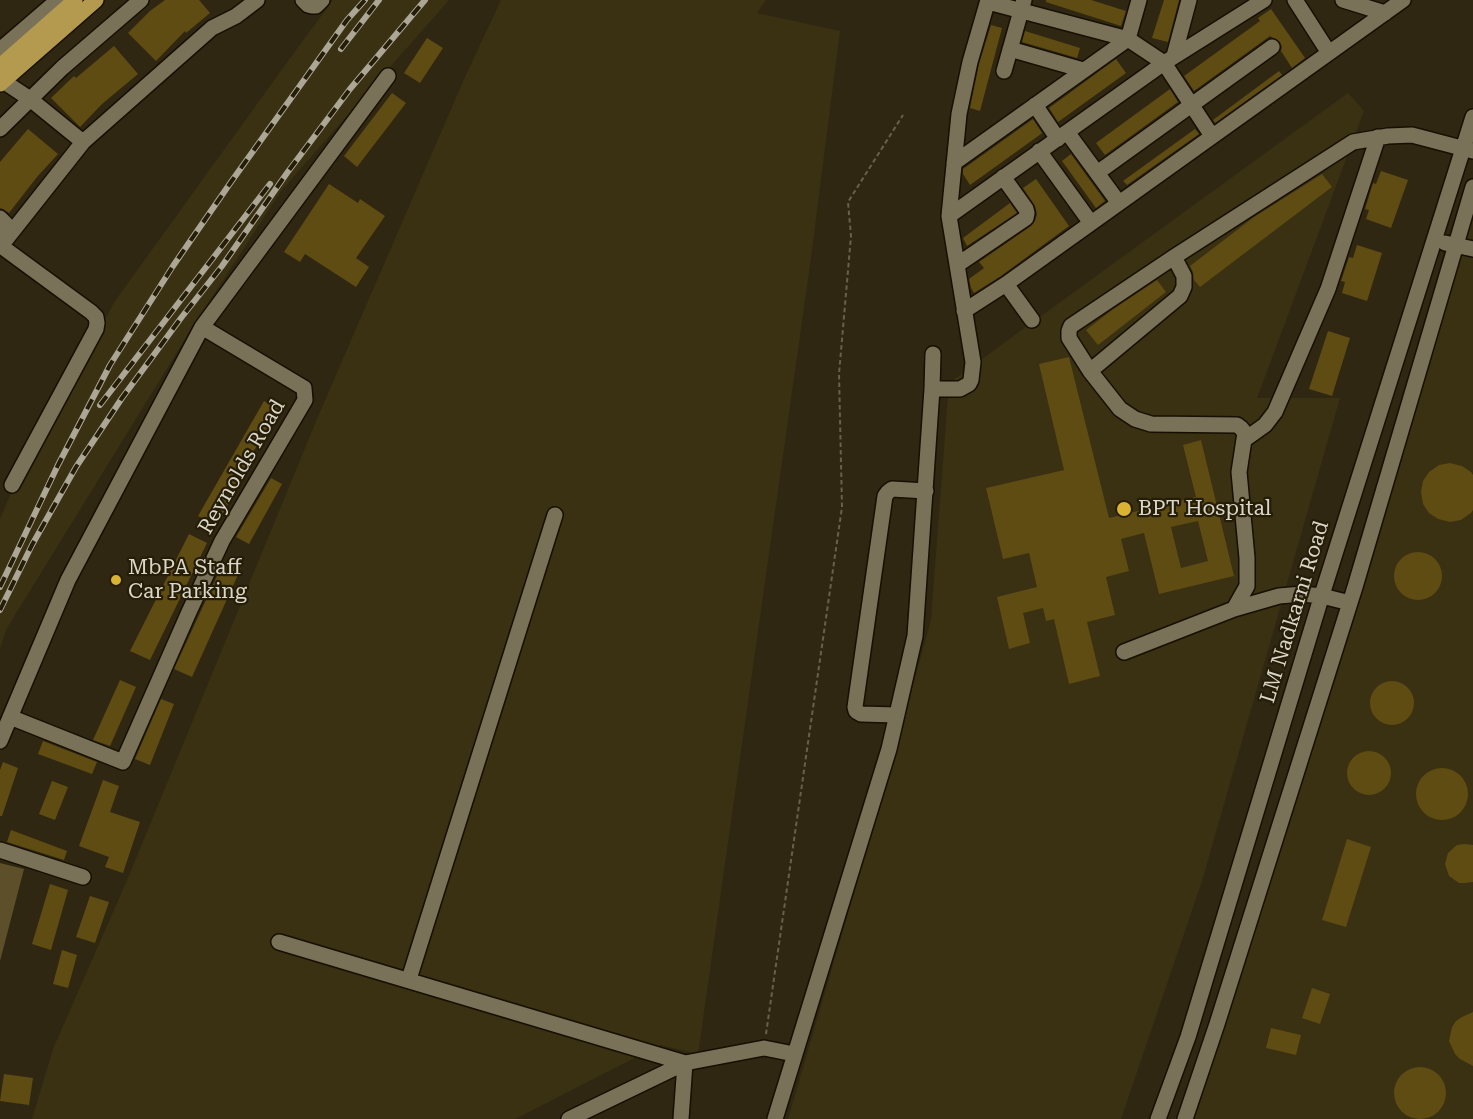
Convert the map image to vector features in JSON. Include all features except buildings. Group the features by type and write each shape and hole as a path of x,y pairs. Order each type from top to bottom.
{"main road":[{"path":"1,78 75,0"},
{"path":"1,78 96,0"}],"street":[{"path":"0,129 62,68 141,0"},
{"path":"0,242 83,142 212,28 236,16 257,0"},
{"path":"303,0 312,6 316,6 322,0"},
{"path":"954,163 1128,39 1139,0"},
{"path":"1169,60 1189,0"},
{"path":"1295,0 1329,53"},
{"path":"1343,0 1385,13"},
{"path":"964,311 1006,284 1403,0"},
{"path":"932,388 960,388 972,380 973,362 949,216 959,114 970,62 988,1 1023,5 1128,39 1169,60 1191,105 1212,136"},
{"path":"949,216 1169,60 1258,2"},
{"path":"0,50 51,3"},
{"path":"1004,71 1023,5"},
{"path":"1097,173 1272,47"},
{"path":"1010,50 1083,70"},
{"path":"0,741 68,580 202,327 388,76"},
{"path":"1,78 83,142"},
{"path":"1035,105 1097,173 1119,203"},
{"name":"LM Nadkarni Road","path":"1158,1119 1188,1037 1322,596 1434,240 1468,150 1473,117"},
{"path":"1234,609 1247,586 1247,558 1239,472 1245,432 1237,425 1151,424 1120,409 1090,371 1069,338 1071,326 1353,142 1378,137 1412,135 1468,150"},
{"path":"1244,440 1265,425 1275,412 1328,289 1378,137"},
{"path":"1039,152 1091,223"},
{"path":"957,265 1026,218 1026,209 1004,177"},
{"path":"1185,1119 1350,603 1473,187"},
{"path":"0,218 6,224 0,242"},
{"path":"1434,240 1473,249"},
{"path":"0,242 91,312 96,317 97,323 12,485"},
{"path":"1090,371 1180,296 1184,287 1184,276 1174,257"},
{"path":"1006,284 1032,320"},
{"name":"Reynolds Road","path":"10,717 123,762 222,541 305,400 304,388 202,327"},
{"path":"775,1119 889,748 915,636 933,354"},
{"path":"897,715 861,714 855,708 885,496 892,489 926,491"},
{"path":"408,979 555,515"},
{"path":"1124,652 1234,609 1279,596 1302,594 1350,603"},
{"path":"0,850 83,877"},
{"path":"279,942 686,1063"},
{"path":"569,1119 686,1063 764,1048 794,1054"},
{"path":"681,1119 686,1063"}],"path":[{"path":"764,1048 842,507 839,374 851,237 848,202 903,115"}],"shaded area":[{"path":"333,0 449,0 281,191 190,331 7,628 0,648 0,519 17,479 115,301"},
{"path":"501,0 766,0 757,13 840,31 810,265 698,1054 660,1045 515,1119 32,1119 53,1049 128,878 317,419 465,77"},
{"name":"BPT Hospital","path":"1348,93 1364,111 1257,398 1340,398 1202,881 1121,1119 788,1119 931,620 949,383"},
{"path":"1473,199 1473,1119 1192,1119"},
{"path":"0,863 24,869 0,961"}],"railway":[{"path":"0,587 58,465 110,365 173,266 231,182 347,20 365,0"},
{"path":"341,49 379,0"},
{"path":"0,610 32,545 76,467 122,398 222,266 287,173 350,89 425,0"},
{"path":"100,405 270,184"}],"place":[{"name":"BPT Hospital","path":"1124,509"},
{"name":"MbPA Staff Car Parking","path":"116,580"}]}
